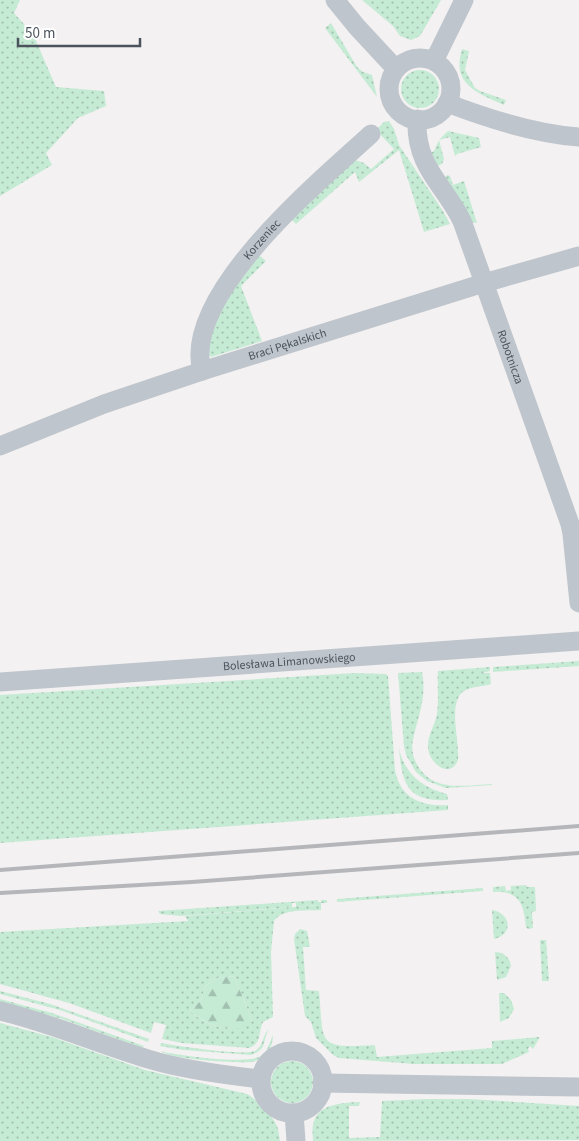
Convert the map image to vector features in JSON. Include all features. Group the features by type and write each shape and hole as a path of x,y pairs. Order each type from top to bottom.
{"street":[{"path":"335,0 396,69"},
{"path":"434,62 464,0"},
{"path":"413,58 426,58 434,62 442,67 448,77 451,89 447,103 436,115 425,119 404,115 392,103 389,87 392,76 402,63 413,58"},
{"path":"447,103 520,126 579,138"},
{"name":"Robotnicza","path":"417,119 418,140 425,162 433,178 459,216 570,524 579,603"},
{"name":"Korzeniec","path":"202,372 199,359 200,344 215,303 229,279 264,236 293,206 371,134"},
{"name":"Braci Pękalskich","path":"0,446 104,404 484,283 579,256"},
{"name":"Bolesława Limanowskiego","path":"0,682 579,641"},
{"path":"0,1011 55,1026 129,1054 163,1063 261,1079"},
{"path":"292,1051 302,1052 315,1061 320,1070 322,1083 321,1092 314,1103 304,1110 294,1113 278,1110 268,1102 262,1091 261,1079 265,1066 272,1058 281,1052 292,1051"},
{"path":"322,1083 579,1087"},
{"path":"294,1113 296,1141"}],"green space":[{"path":"0,0 20,0 14,13 33,34 56,87 104,91 106,106 78,118 46,153 52,165 0,196"},
{"path":"362,0 441,0 420,36 411,40 400,36 393,26"},
{"path":"331,23 357,67 363,72 372,75 377,97 325,28"},
{"path":"462,49 469,51 465,70 475,88 506,100 504,105 476,92 469,86 460,71"},
{"path":"420,70 434,75 439,89 434,103 420,108 406,103 401,89 406,75"},
{"path":"389,121 394,129 399,145 450,224 424,232 399,150 359,182 355,172 296,224 291,219 355,160 364,163 371,169 394,149 376,130 384,122"},
{"path":"448,131 479,138 481,147 455,156 450,137 439,140"},
{"path":"439,140 444,159 442,164 437,166 428,154 434,151"},
{"path":"447,175 450,176 453,185 464,181 477,223 470,222 445,178"},
{"path":"259,255 266,261 241,286 262,341 211,357 208,354 215,315"},
{"path":"579,661 579,666 493,672 493,667"},
{"path":"490,667 490,671 482,673 490,673 491,684 467,689 459,696 455,713 458,760 450,769 440,767 432,759 428,748 437,714 438,671"},
{"path":"422,672 423,699 412,746 416,763 425,775 442,784 451,786 492,785 446,788 427,781 416,772 406,755 404,746 398,673"},
{"path":"355,673 386,674 388,676 395,770 402,788 414,799 429,804 448,805 448,810 0,843 0,695"},
{"path":"399,748 405,765 410,772 423,784 447,794 448,800 423,798 409,788 402,772"},
{"path":"526,885 527,887 535,887 536,911 532,912 533,928 528,929 522,906 515,896 502,892 493,892 493,887 505,886 506,891 511,890 511,886"},
{"path":"483,888 483,891 337,902 337,899"},
{"path":"318,900 318,902 321,902 321,900 327,900 327,903 321,903 321,910 289,912 274,921 271,952 273,1017 263,1022 258,1041 253,1046 249,1048 182,1043 162,1039 166,1025 154,1022 151,1033 69,1003 0,984 0,932 188,921 185,916 296,907 296,903 292,903 292,907 181,916 160,914 158,911","holes":["234,976 252,1020 238,1028 225,1028 206,1022 190,1011 201,1000 206,985 217,978"]},
{"path":"492,910 503,915 508,924 505,933 494,939"},
{"path":"300,929 307,931 310,947 303,947 306,990 319,991 323,1032 326,1039 332,1043 341,1046 374,1045 377,1057 492,1048 492,1041 540,1037 533,1049 530,1046 529,1052 502,1064 414,1064 339,1058 333,1055 316,1038 311,1022 305,1016 294,939 295,934"},
{"path":"540,940 546,940 549,981 542,981"},
{"path":"495,952 506,956 511,966 506,977 497,980"},
{"path":"234,976 252,1020 245,1026 229,1029 221,1028 204,1021 190,1011 201,1000 206,985 217,978"},
{"path":"0,991 50,1004 149,1039 148,1042 60,1010 0,994"},
{"path":"499,993 504,993 511,1000 514,1009 509,1018 500,1022"},
{"path":"0,999 52,1013 144,1046 142,1048 62,1019 0,1002"},
{"path":"0,1023 52,1037 145,1070 247,1094 263,1107 274,1120 278,1128 280,1141 0,1141"},
{"path":"269,1029 260,1050 251,1055 184,1050 160,1046 161,1043 210,1050 255,1051 262,1043 265,1034"},
{"path":"273,1035 272,1045 267,1053 257,1061 252,1062 190,1059 161,1051 211,1058 251,1059 259,1057 264,1053"},
{"path":"292,1061 307,1067 313,1082 307,1097 292,1103 277,1097 271,1082 277,1067"},
{"path":"469,1099 579,1106 579,1140 313,1141 315,1118 325,1108 360,1102 359,1106 349,1106 349,1138 380,1137 382,1101"}],"railway":[{"path":"0,870 579,826"},
{"path":"0,893 192,882 579,853"}]}
